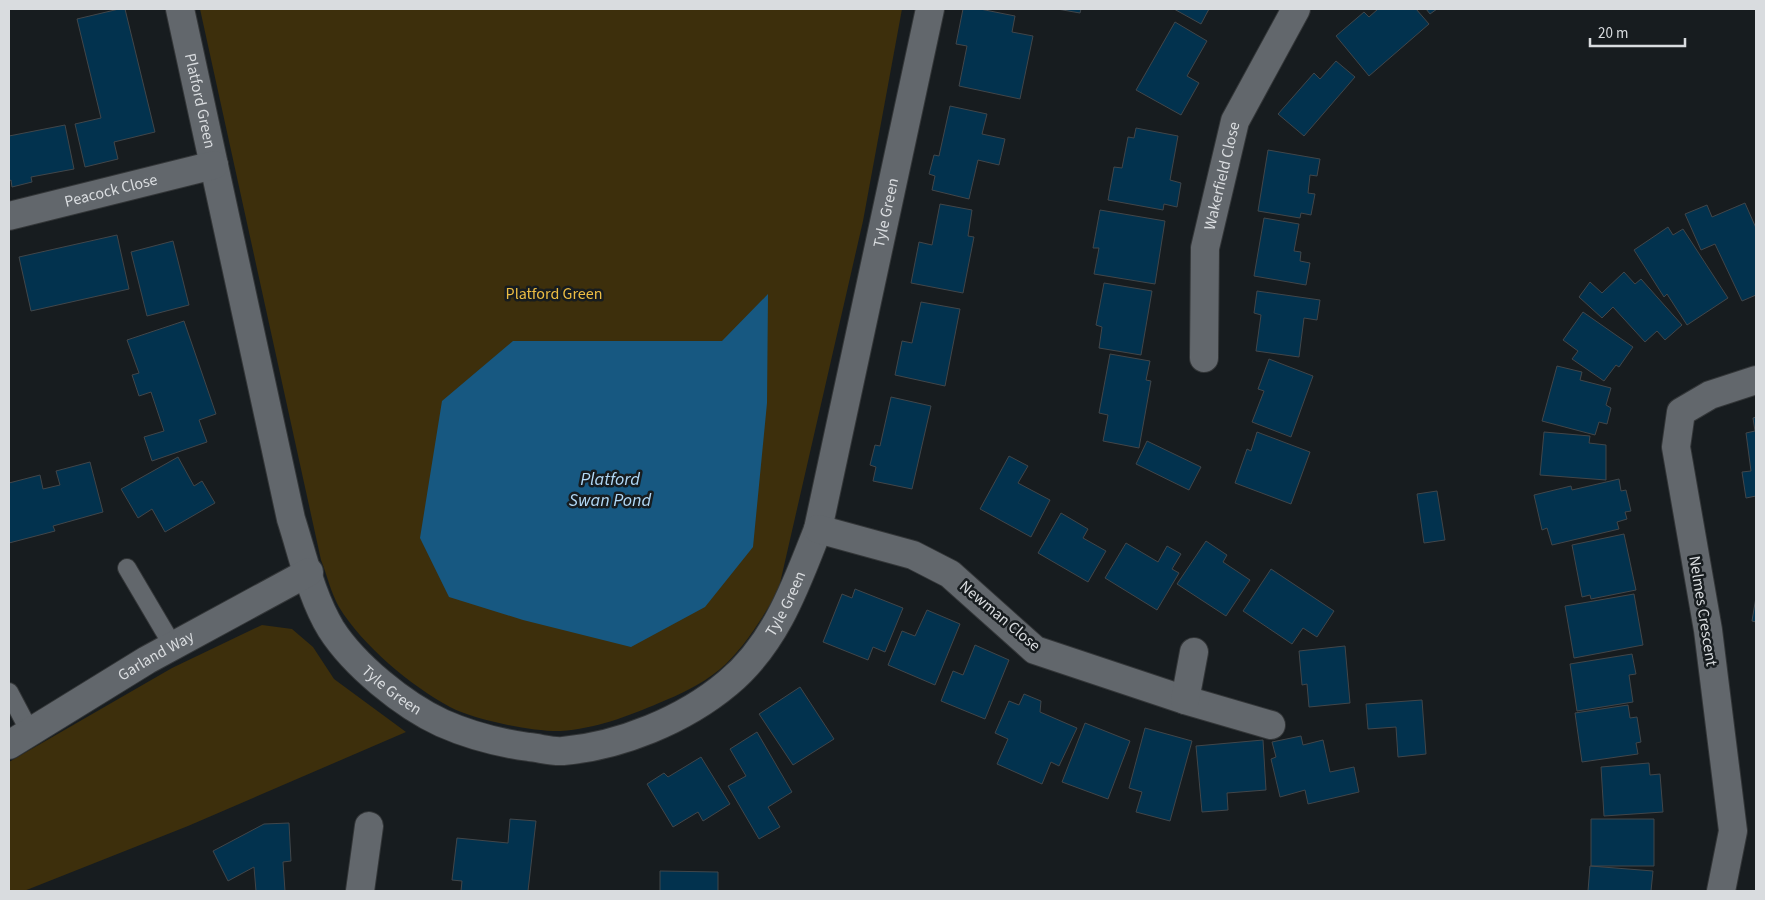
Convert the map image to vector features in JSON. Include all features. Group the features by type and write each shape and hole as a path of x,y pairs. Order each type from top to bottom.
{"street":[{"name":"Platford Green","path":"180,9 291,519 309,572"},
{"name":"Tyle Green","path":"309,572 315,598 332,630 360,664 398,697 442,723 504,743 561,751 606,743 644,731 688,710 728,683 766,642 791,598 818,529 930,9"},
{"name":"Wakerfield Close","path":"1204,358 1205,248 1234,121 1296,9"},
{"name":"Peacock Close","path":"9,216 214,165"},
{"name":"Nelmes Crescent","path":"1721,891 1732,831 1708,630 1676,448 1677,431 1681,412 1710,395 1756,380"},
{"name":"Newman Close","path":"818,529 913,555 950,574 1035,650 1184,700 1271,725"},
{"name":"Garland Way","path":"19,739 173,646 309,572"},
{"path":"1184,700 1194,652"},
{"path":"360,891 369,826"}],"lane":[{"path":"127,568 173,646"},
{"path":"9,692 19,739"}],"green space":[{"name":"Platford Green","path":"200,9 902,9 863,221 778,592 744,643 719,670 682,693 624,717 573,730 535,730 489,721 450,707 419,688 388,663 349,621 336,602 321,560"},
{"path":"262,625 292,629 313,647 334,679 406,732 188,826 24,891 9,891 9,762 172,668"}],"water":[{"name":"Platford Swan Pond","path":"768,294 767,403 753,547 705,607 631,647 523,620 449,597 420,538 442,401 513,341 722,341"}],"building":[{"path":"125,9 155,132 114,142 118,159 85,167 75,124 101,118 77,19"},
{"path":"963,9 980,9 1015,16 1012,32 1033,36 1020,99 959,86 967,46 956,44"},
{"path":"1057,9 1081,9 1080,13"},
{"path":"1174,9 1209,9 1201,24"},
{"path":"1378,9 1416,9 1429,24 1369,76 1336,36 1364,12 1369,17"},
{"path":"1426,9 1437,9 1430,14"},
{"path":"1175,22 1207,41 1187,76 1199,83 1181,115 1136,90"},
{"path":"1336,61 1355,77 1304,136 1278,114 1314,73 1320,79"},
{"path":"950,106 987,114 982,134 1005,139 999,165 978,160 969,199 932,190 935,176 929,174 934,155 939,156"},
{"path":"65,125 74,169 31,177 32,182 12,187 11,180 9,181 9,136"},
{"path":"1136,128 1178,136 1170,180 1181,183 1177,207 1164,204 1163,210 1108,200 1114,167 1122,168 1128,137 1134,138"},
{"path":"1268,150 1320,159 1317,176 1310,175 1308,193 1315,194 1311,215 1301,213 1300,218 1258,211"},
{"path":"1745,203 1756,228 1756,295 1742,301 1715,244 1701,250 1685,214 1707,205 1712,217"},
{"path":"940,204 972,210 968,236 974,237 963,293 911,283 919,242 932,245"},
{"path":"1100,210 1165,221 1155,284 1094,274 1099,248 1093,248"},
{"path":"1264,218 1299,224 1294,251 1301,252 1300,261 1310,263 1306,285 1254,276"},
{"path":"1668,227 1673,235 1683,229 1728,298 1687,325 1667,294 1664,297 1634,250"},
{"path":"117,235 129,289 31,311 19,257"},
{"path":"173,241 189,305 147,316 131,252"},
{"path":"1624,272 1635,284 1641,279 1682,325 1665,340 1657,331 1645,342 1613,307 1602,318 1579,297 1590,282 1602,293"},
{"path":"1104,283 1152,291 1141,355 1099,348 1102,327 1096,325"},
{"path":"1257,291 1320,300 1317,320 1304,318 1299,357 1256,351 1261,315 1254,313"},
{"path":"921,302 960,309 945,386 895,375 902,341 912,343"},
{"path":"1583,312 1633,347 1619,367 1616,365 1604,381 1572,359 1578,351 1563,340"},
{"path":"184,321 216,414 199,420 207,442 152,461 144,437 164,431 151,392 139,396 132,375 139,373 127,340"},
{"path":"1110,354 1150,361 1146,380 1151,381 1139,448 1103,441 1108,415 1099,413"},
{"path":"1269,359 1313,376 1291,437 1252,422 1264,391 1258,389"},
{"path":"1557,366 1582,372 1580,380 1611,388 1606,405 1611,408 1607,424 1599,422 1595,435 1542,421"},
{"path":"891,397 931,406 912,489 873,481 876,467 870,465 875,445 880,446"},
{"path":"1756,417 1756,496 1746,498 1742,472 1751,471 1746,433 1755,431 1753,418"},
{"path":"1257,432 1310,452 1291,504 1235,483 1247,449 1251,451"},
{"path":"1544,432 1590,436 1589,443 1606,445 1606,480 1540,475"},
{"path":"1147,441 1201,467 1189,490 1136,464"},
{"path":"1009,456 1028,466 1018,483 1050,500 1031,537 980,509"},
{"path":"178,457 194,486 202,481 215,503 165,532 152,509 138,518 121,489"},
{"path":"90,462 103,512 53,526 55,531 9,543 9,483 40,475 43,489 60,485 56,471"},
{"path":"1619,479 1621,491 1626,490 1631,511 1625,512 1627,519 1617,522 1619,529 1552,545 1547,528 1542,530 1534,495 1571,486 1572,490"},
{"path":"1437,491 1445,540 1424,543 1417,494"},
{"path":"1061,513 1088,529 1083,538 1106,551 1088,582 1038,553"},
{"path":"1624,534 1636,590 1591,599 1590,595 1582,597 1572,545"},
{"path":"1206,541 1227,555 1223,562 1250,580 1226,616 1177,584"},
{"path":"1126,543 1158,562 1167,546 1181,554 1172,569 1179,573 1157,610 1105,578"},
{"path":"1271,569 1334,611 1317,637 1303,628 1292,644 1243,611"},
{"path":"855,589 903,608 885,652 873,647 868,660 823,642 842,594 852,598"},
{"path":"1634,594 1643,645 1574,658 1565,606"},
{"path":"1756,597 1756,622 1752,621"},
{"path":"927,610 960,624 935,685 888,665 902,631 915,636"},
{"path":"975,645 1009,660 985,719 941,701 953,671 963,675"},
{"path":"1345,646 1350,703 1309,707 1307,684 1302,685 1299,651"},
{"path":"1632,654 1636,674 1629,675 1633,702 1577,711 1570,664"},
{"path":"800,687 834,739 793,765 759,714"},
{"path":"1024,694 1041,701 1040,712 1077,728 1059,766 1051,762 1042,784 997,764 1008,739 995,733 1009,701 1019,705"},
{"path":"1422,700 1426,754 1398,757 1396,727 1368,729 1366,704"},
{"path":"1628,705 1630,718 1637,717 1641,742 1636,743 1638,754 1582,762 1575,713"},
{"path":"1085,723 1130,741 1108,799 1062,782"},
{"path":"1145,728 1192,741 1170,821 1136,812 1142,792 1129,788"},
{"path":"757,732 792,792 768,807 780,827 759,839 728,786 746,776 730,749"},
{"path":"1301,736 1303,745 1323,740 1330,772 1354,767 1359,792 1308,804 1305,790 1280,797 1271,759 1276,757 1272,742"},
{"path":"1263,740 1266,790 1227,793 1228,810 1202,812 1196,746"},
{"path":"701,757 730,804 703,821 698,812 673,827 647,784 664,773 668,777"},
{"path":"1649,763 1650,775 1660,774 1663,812 1604,816 1601,767"},
{"path":"510,819 536,821 528,891 461,891 462,881 452,880 457,838 508,843"},
{"path":"1591,819 1654,819 1654,866 1591,866"},
{"path":"289,823 291,861 283,862 285,891 256,891 254,867 228,881 213,851 264,824"},
{"path":"1590,866 1653,871 1651,891 1588,891"},
{"path":"660,871 718,872 718,891 660,891"}]}
